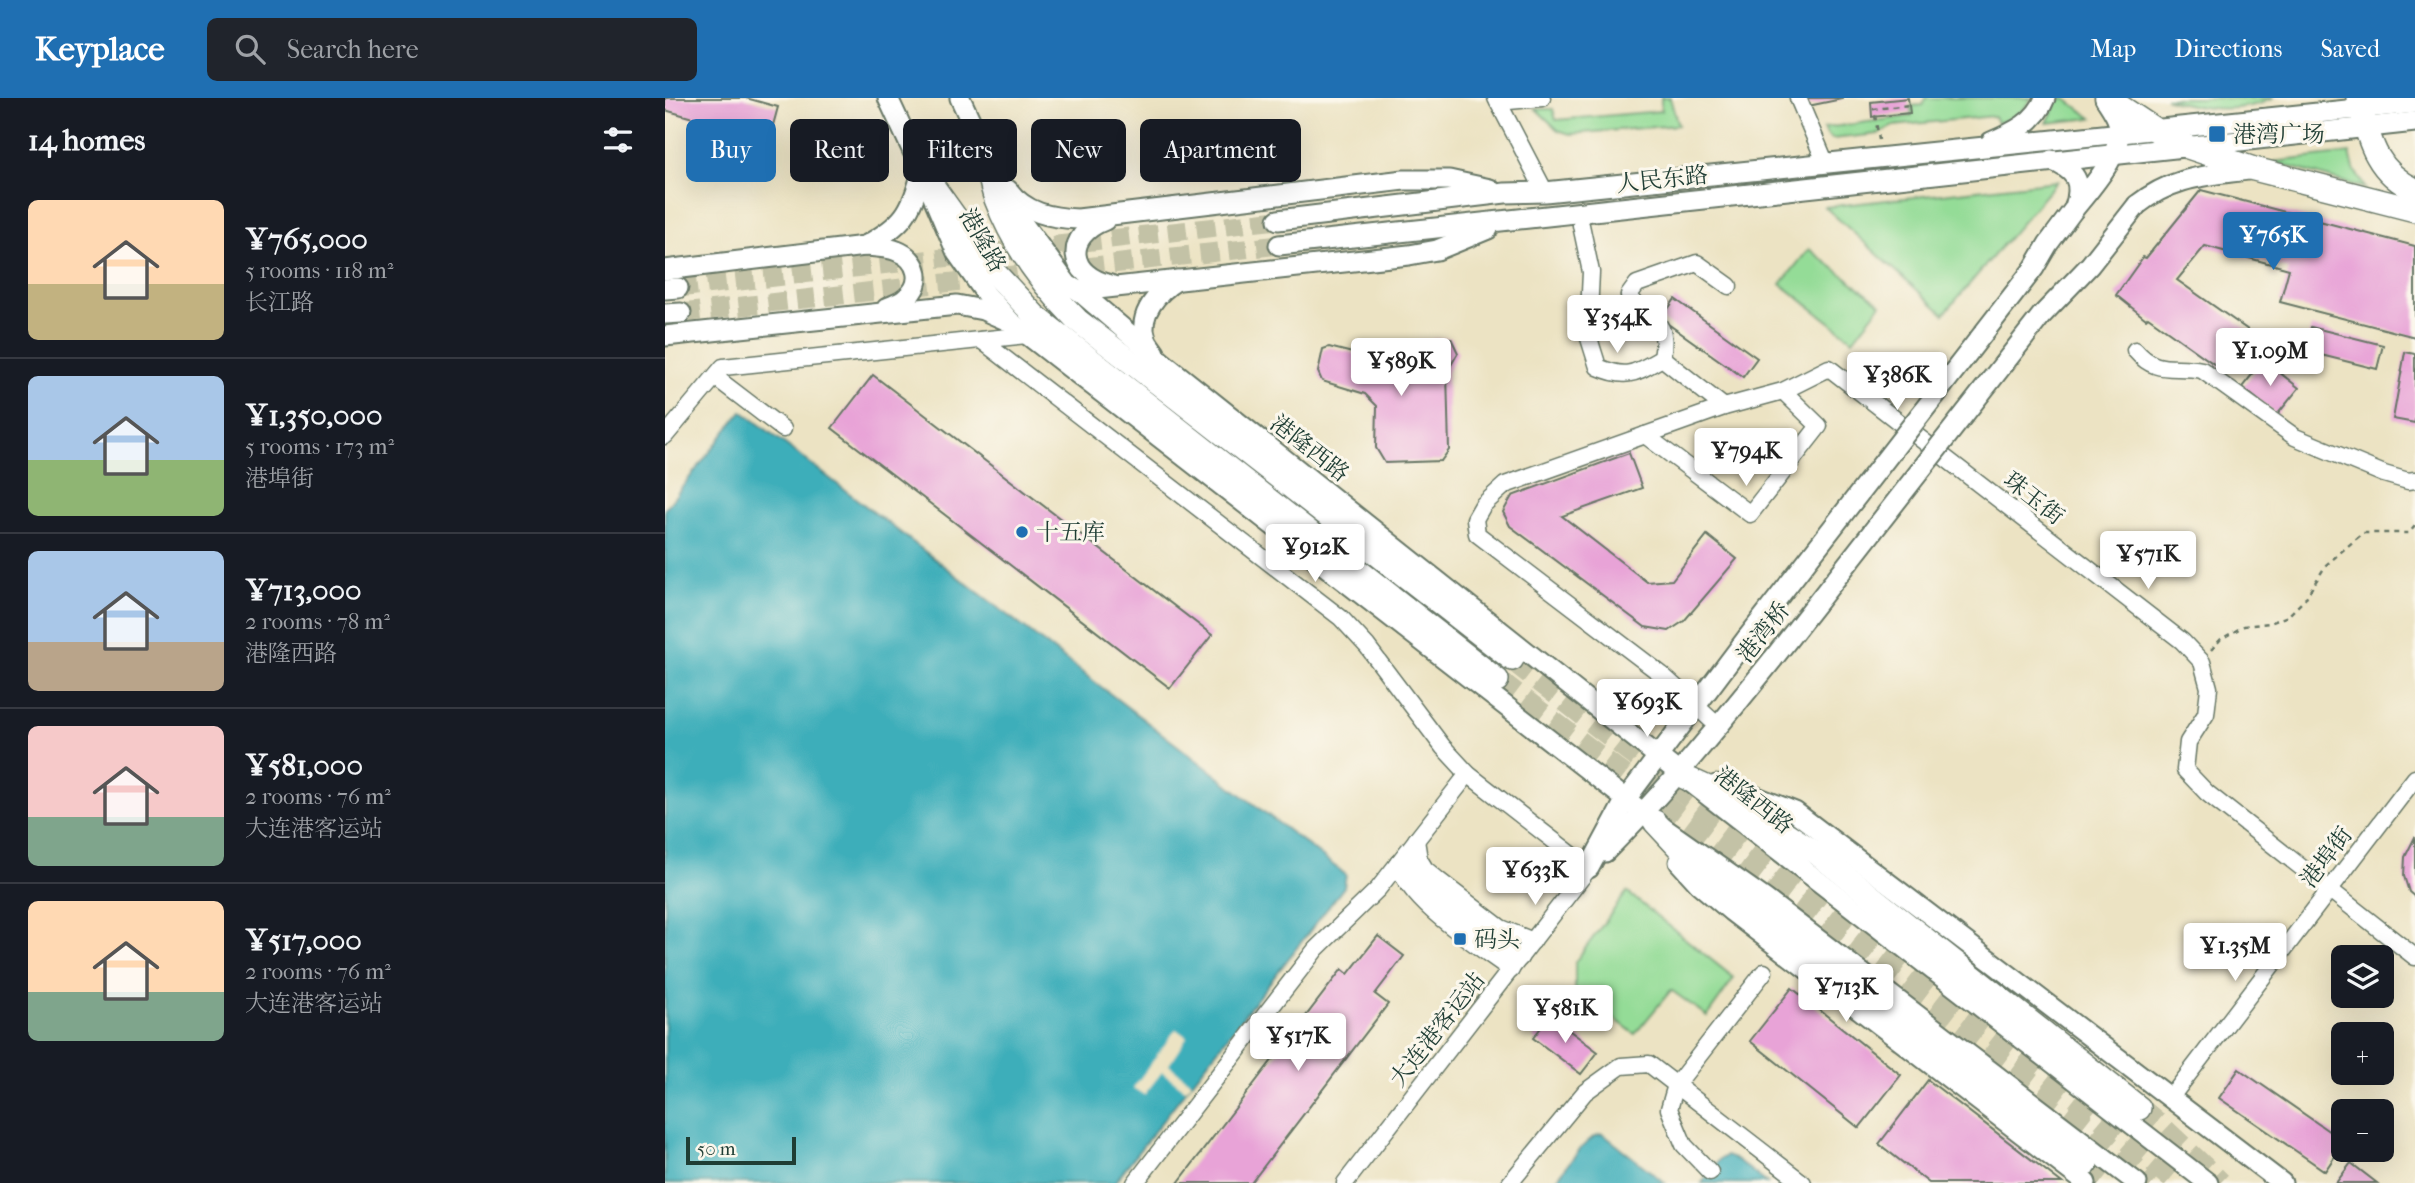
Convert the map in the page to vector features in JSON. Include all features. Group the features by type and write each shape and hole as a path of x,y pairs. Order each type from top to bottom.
{"highway":[{"path":"2106,98 2157,131 2188,147 2254,169 2415,210"},
{"path":"2366,108 2375,153 2385,169 2400,183 2415,190"},
{"path":"932,182 1031,325 1497,680"},
{"path":"991,182 995,198 1030,264 1053,296 1077,320 1512,659"},
{"path":"1681,774 1735,800 1819,855 2139,1108"},
{"path":"1649,818 1720,887 2086,1173"}],"main road":[{"name":"港隆路","path":"888,98 903,130"},
{"name":"港隆路","path":"960,98 969,119"},
{"path":"1975,149 2020,128 2037,116 2045,98"},
{"path":"2106,98 2119,123 2120,135"},
{"path":"2366,108 2408,114"},
{"path":"2366,108 2408,114"},
{"name":"人民东路","path":"1278,220 1505,192 1545,192 2366,108"},
{"name":"人民东路","path":"1279,245 2188,147 2366,108"},
{"name":"港湾桥","path":"1589,868 1626,799 1747,638 2034,268 2048,244 2109,163 2120,135"},
{"path":"2051,160 2066,166 2075,175 2079,194 2074,209"},
{"name":"港湾桥","path":"1589,868 1649,818 2041,317 2090,265 2137,205 2154,191 2178,181 2254,169"},
{"path":"1003,182 1011,194 1038,213 1056,218 1078,219 1404,180 1449,180 1505,192"},
{"path":"865,246 893,230 903,218 912,204 915,182"},
{"name":"港隆路","path":"927,182 957,253 986,294 1011,322"},
{"name":"港隆路","path":"998,182 1023,227 1068,285 1079,291"},
{"path":"1119,286 1096,282 1082,272 1077,258 1077,243 1084,232 1100,221 1124,213"},
{"path":"1079,291 1409,255 1460,242 1502,222"},
{"path":"665,270 865,246 895,249 905,254 915,265 919,276 913,291 904,300 873,313"},
{"path":"1162,362 1146,338 1144,322 1156,297 1178,280"},
{"name":"港隆西路","path":"1079,291 1162,362 1659,757 2208,1183"},
{"path":"665,337 957,304 983,310 1011,322 1031,325 1052,355 1649,818 1776,908 2137,1183"},
{"path":"1681,774 1744,792 1795,812 2281,1183"}],"street":[{"path":"1542,98 1497,100 1545,192"},
{"path":"1798,98 1826,164"},
{"path":"1581,225 1591,272 1588,335 1598,367 1617,375 1632,374 1662,358"},
{"path":"1662,358 1665,340 1658,322 1633,303 1629,295 1637,284 1697,263 1729,286"},
{"path":"665,436 723,367 981,340 1031,325"},
{"path":"981,340 1341,618 1367,646 1443,747 1468,774 1589,868"},
{"path":"2135,350 2145,362 2161,369 2183,366 2202,370 2295,437 2384,474 2408,481 2415,480"},
{"path":"1662,358 1724,407"},
{"name":"珠玉街","path":"1783,391 1829,368 2182,641 2202,662"},
{"path":"715,377 783,429"},
{"path":"1645,435 1750,514 1819,426 1783,391 1724,407 1645,435 1505,485 1483,505 1475,519 1477,534 1661,674 1719,727"},
{"path":"2202,662 2209,688 2206,714 2188,742 2185,770 2207,793 2415,957"},
{"path":"1135,1183 1316,948 1378,889 1468,774"},
{"name":"港埠街","path":"2171,1097 2415,778"},
{"path":"1407,851 1419,859 1425,869 1437,879 1501,928 1533,941"},
{"path":"1407,851 1406,882 1416,895 1461,933 1516,964"},
{"name":"大连港客运站","path":"1345,1183 1589,868"},
{"path":"1710,1172 1684,1145 1669,1109 1676,1084 1764,972"},
{"path":"1510,1183 1585,1093 1621,1066 1649,1064 1803,1183"}],"path":[{"path":"1878,140 1874,109 1909,105"},
{"path":"2202,662 2221,639 2244,626 2270,623 2288,616 2305,599 2326,565 2363,533 2409,533 2415,526"}],"green space":[{"path":"1661,98 1670,98 1678,125 1570,134 1558,130 1536,109 1553,109 1556,120 1661,111"},
{"path":"1925,98 2031,98 2017,114 1997,123 1994,116 1893,126 1878,134 1832,139 1824,128 1912,116 1911,106 1923,105"},
{"name":"港湾广场","path":"2165,98 2274,98 2248,106 2220,108"},
{"path":"2058,99 2066,99 2092,118 2047,123"},
{"path":"2350,153 2354,169 2365,188 2273,162"},
{"path":"2057,181 1944,314 1825,207"},
{"path":"1809,249 1881,304 1853,340 1781,284"},
{"path":"1627,892 1734,978 1707,1016 1671,990 1635,1034 1575,989 1575,962"}],"water":[{"path":"742,411 1346,875 1344,887 1114,1183 665,1183 665,509"},
{"path":"1602,1134 1665,1183 1554,1183 1582,1147"},
{"path":"1726,1156 1737,1160 1767,1183 1702,1183 1720,1159"}],"pier":[{"path":"1176,1029 1187,1037 1169,1065 1192,1083 1186,1090 1162,1072 1144,1095 1133,1088"}],"building":[{"path":"665,98 746,98 778,107 775,119 696,119 665,110"},
{"path":"1806,98 1842,98 1842,99 1808,106"},
{"path":"1908,98 1910,113 1872,117 1871,102"},
{"path":"2201,190 2415,246 2415,337 2280,302 2289,269 2205,246 2177,280 2248,330 2221,369 2148,317 2146,319 2116,295 2143,257 2146,258"},
{"path":"1675,299 1757,358 1743,377 1661,319"},
{"path":"2311,327 2383,345 2377,369 2305,351"},
{"path":"1451,338 1458,353 1447,372 1449,450 1441,461 1385,463 1376,448 1377,406 1365,394 1322,381 1318,372 1323,349 1329,347 1384,361 1417,352 1433,339"},
{"path":"2405,352 2415,354 2415,423 2393,419"},
{"path":"2264,360 2299,388 2277,415 2242,387"},
{"name":"十五库","path":"873,375 1212,635 1170,688 832,428"},
{"path":"1629,453 1642,488 1562,516 1647,582 1672,580 1707,535 1737,559 1684,621 1669,631 1645,627 1510,526 1503,512 1512,496"},
{"path":"2415,837 2415,897 2409,892 2404,876 2405,857"},
{"path":"1378,936 1404,956 1375,994 1388,1004 1251,1183 1178,1183 1342,969 1348,974"},
{"path":"1792,988 1901,1075 1859,1128 1750,1041"},
{"path":"1550,1016 1598,1052 1581,1074 1533,1038"},
{"path":"2239,1069 2331,1133 2331,1162 2325,1171 2219,1098"},
{"path":"1928,1080 2062,1183 1929,1183 1879,1144"},
{"path":"2351,1163 2377,1183 2336,1183"}],"tunnel":[{"path":"678,288 1278,220"},
{"path":"681,313 1279,245"},
{"path":"1512,659 2091,1109 2178,1183"},
{"path":"1497,680 2037,1088 2153,1183"},
{"path":"2139,1108 2220,1183"},
{"path":"2086,1164 2110,1183"}],"place":[{"name":"港湾广场","path":"2217,134"},
{"name":"十五库","path":"1022,532"},
{"name":"码头","path":"1460,939"}]}
